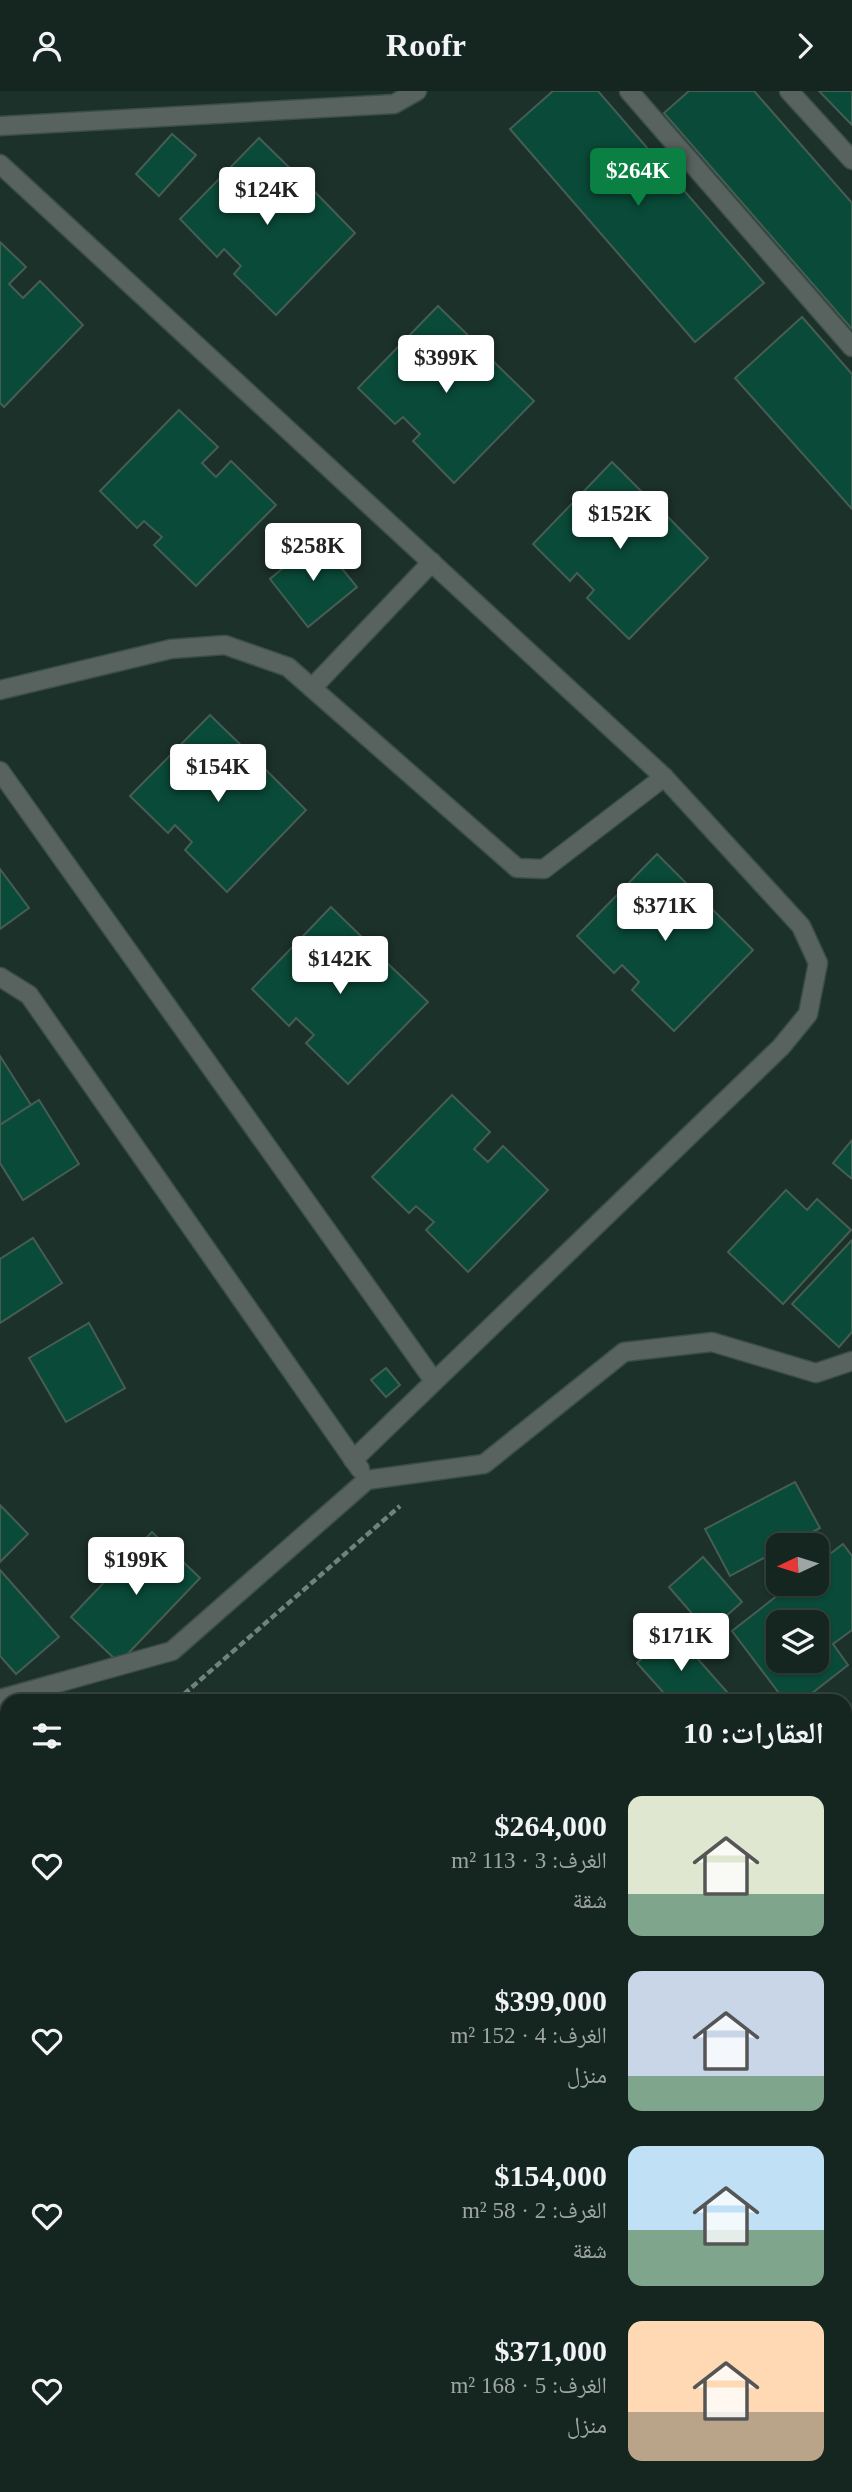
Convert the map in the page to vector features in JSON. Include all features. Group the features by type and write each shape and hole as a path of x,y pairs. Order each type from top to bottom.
{"street":[{"path":"0,126 394,104 417,91"},
{"path":"629,91 852,347"},
{"path":"789,91 852,160"},
{"path":"0,164 664,776 801,926 818,963 808,1014 782,1047 353,1460"},
{"path":"312,688 432,562"},
{"path":"0,690 172,649 225,645 288,667 517,868 544,869 664,776"},
{"path":"0,771 435,1381"},
{"path":"0,977 29,995 367,1480"},
{"path":"18,1694 172,1651 367,1480 484,1464 624,1352 712,1342 816,1373 852,1361"}],"path":[{"path":"184,1694 401,1505"}],"building":[{"path":"553,91 598,91 764,283 695,342 510,129"},
{"path":"689,91 754,91 852,203 852,329 664,113"},
{"path":"819,91 852,91 852,125"},
{"path":"172,134 196,155 159,196 136,174"},
{"path":"259,138 298,176 281,192 295,206 312,189 355,233 276,315 234,274 241,266 224,249 217,257 180,219"},
{"path":"0,242 26,267 9,284 23,298 40,281 83,325 4,407 0,403"},
{"path":"438,306 476,343 460,360 474,374 490,358 534,401 454,483 413,441 420,434 403,417 395,424 358,388"},
{"path":"802,317 852,374 852,509 735,378"},
{"path":"179,410 218,447 202,463 216,477 231,461 276,505 196,586 154,545 162,537 144,521 137,528 100,491"},
{"path":"612,462 650,500 634,516 648,530 665,514 708,558 629,639 587,598 594,590 577,573 570,581 533,544"},
{"path":"318,539 357,587 308,627 270,579"},
{"path":"210,715 248,752 232,769 246,782 262,766 306,810 227,892 185,850 192,842 175,825 168,833 130,796"},
{"path":"657,854 695,892 679,908 693,922 709,906 753,950 674,1031 632,990 639,982 622,965 614,973 577,936"},
{"path":"0,869 29,908 0,929"},
{"path":"331,907 370,945 354,961 368,975 383,959 428,1002 348,1084 306,1043 314,1035 296,1018 289,1026 252,989"},
{"path":"0,1056 31,1105 0,1125"},
{"path":"452,1095 490,1132 474,1149 488,1162 503,1146 548,1190 468,1272 426,1230 434,1222 416,1206 409,1213 372,1177"},
{"path":"39,1100 79,1164 23,1200 0,1163 0,1125"},
{"path":"852,1140 852,1179 833,1163"},
{"path":"786,1190 807,1210 817,1199 851,1230 783,1304 728,1252"},
{"path":"33,1238 62,1283 0,1323 0,1259"},
{"path":"852,1240 852,1332 839,1347 792,1304"},
{"path":"89,1323 125,1388 66,1422 29,1358"},
{"path":"386,1368 400,1385 386,1397 371,1380"},
{"path":"795,1482 820,1528 811,1533 766,1533 766,1557 730,1576 705,1529"},
{"path":"0,1505 28,1534 0,1562"},
{"path":"152,1532 200,1578 119,1663 71,1617"},
{"path":"843,1544 852,1556 852,1630 833,1644 848,1665 811,1694 780,1694 732,1631 777,1596 830,1596 830,1554"},
{"path":"703,1557 742,1602 708,1632 669,1587"},
{"path":"0,1570 59,1637 16,1674 0,1656"},
{"path":"673,1631 729,1694 665,1694 637,1663"}]}
